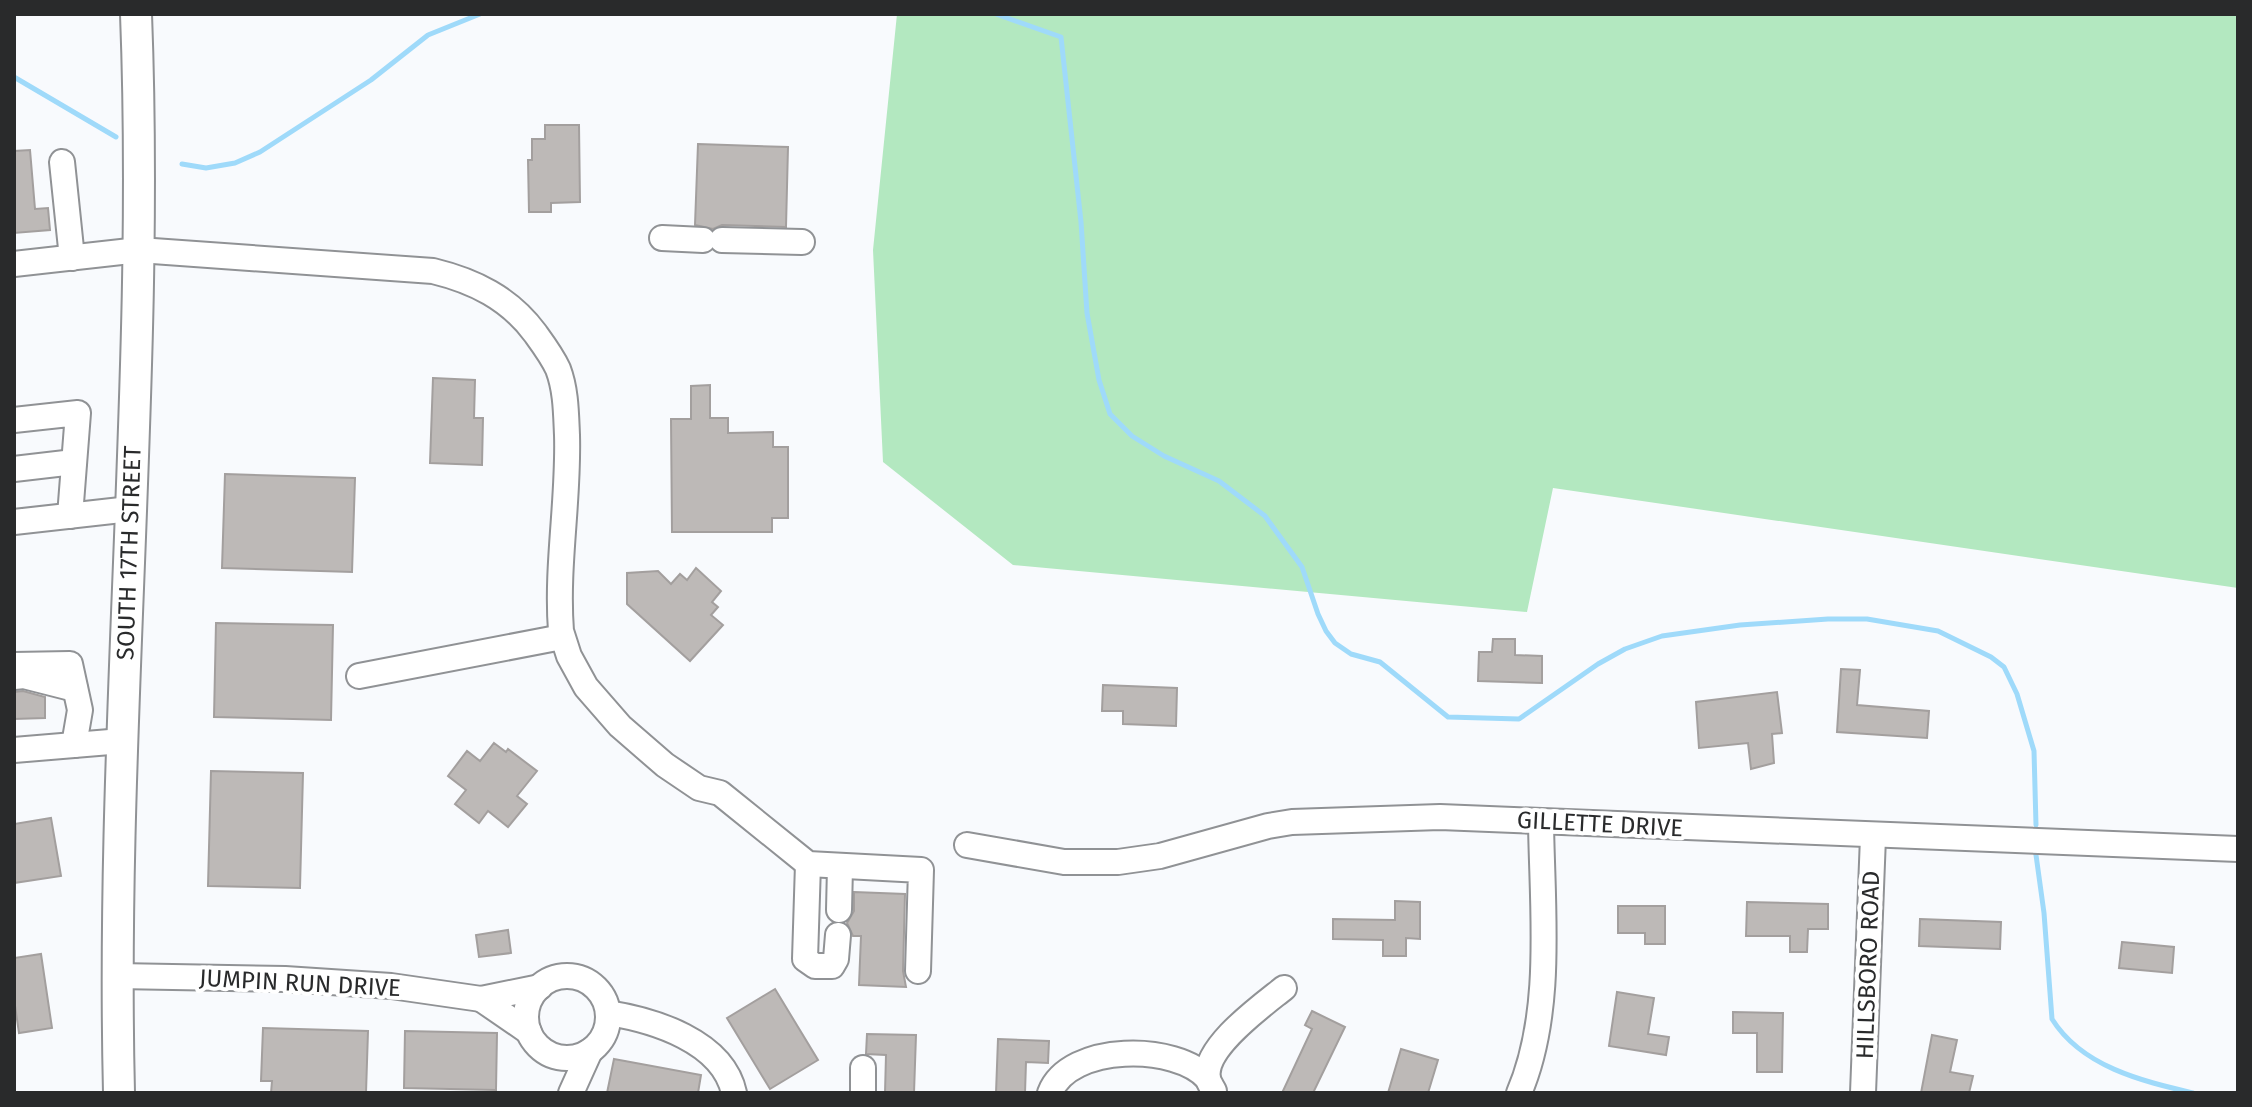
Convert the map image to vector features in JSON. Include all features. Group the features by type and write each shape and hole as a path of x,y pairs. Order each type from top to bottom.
{"main road":[{"name":"SOUTH 17TH STREET","path":"119,1093 117,976 122,741 139,250 136,14"}],"street":[{"path":"62,162 72,258"},
{"path":"662,238 802,242"},
{"path":"14,264 139,250 433,271 459,277 486,289 509,305 529,325 550,354 563,385 568,452 560,619 562,637 586,687 620,726 665,765 699,788 720,793 808,864 921,870 918,971"},
{"path":"14,420 78,413 70,516"},
{"path":"14,469 74,462"},
{"path":"14,522 130,509"},
{"path":"359,676 562,637"},
{"path":"14,665 70,664 80,710 74,745"},
{"path":"14,677 24,676 75,689"},
{"path":"14,750 122,741"},
{"name":"GILLETTE DRIVE","path":"967,845 1087,864 1160,856 1292,822 1440,817 1873,837 2238,849"},
{"path":"1519,1093 1535,1047 1542,989 1541,822"},
{"name":"HILLSBORO ROAD","path":"1863,1093 1873,837"},
{"path":"808,864 805,959 815,966 832,966 836,959 838,935"},
{"path":"839,910 840,867"},
{"name":"JUMPIN RUN DRIVE","path":"117,976 285,979 391,986 481,999 540,987 563,976 584,980 601,993 608,1013"},
{"path":"529,1032 527,1010 540,987"},
{"path":"1212,1086 1211,1064 1221,1044 1238,1025 1284,988"},
{"name":"JUMPIN RUN DRIVE","path":"481,999 529,1032 540,1048 548,1053 562,1093"},
{"path":"571,1093 590,1051 604,1034 608,1013 652,1023 692,1042 721,1065 734,1093"},
{"path":"548,1053 570,1058 590,1051"},
{"path":"1050,1093 1058,1077 1067,1070 1095,1058 1113,1055 1170,1058 1196,1067 1212,1086"},
{"path":"863,1068 863,1093"}],"green space":[{"path":"897,14 2238,14 2238,588 1553,488 1527,612 1013,565 883,462 873,250"}],"building":[{"path":"545,125 579,125 580,202 551,203 551,212 529,212 528,160 532,160 532,139 545,139"},
{"path":"698,144 788,147 786,227 722,225 713,229 695,225"},
{"path":"30,150 35,209 48,208 50,230 14,233 14,151"},
{"path":"433,378 475,380 474,418 483,418 482,465 430,463"},
{"path":"710,385 710,418 728,418 728,433 773,432 773,447 788,447 788,518 772,518 772,532 672,532 671,419 691,419 691,386"},
{"path":"225,474 355,478 352,572 222,568"},
{"path":"696,568 721,591 712,602 718,607 711,615 723,625 690,661 627,604 627,573 658,571 671,584 680,574 687,580"},
{"path":"216,623 333,625 331,720 214,717"},
{"path":"1493,639 1515,639 1515,655 1542,656 1542,683 1478,681 1479,652 1492,652"},
{"path":"1841,669 1860,670 1857,705 1929,711 1927,738 1837,732"},
{"path":"1103,685 1177,688 1176,726 1123,724 1123,711 1102,711"},
{"path":"23,691 45,697 45,718 14,719 14,692"},
{"path":"1777,692 1782,733 1772,734 1774,763 1751,769 1748,743 1699,748 1696,702"},
{"path":"494,743 506,752 508,749 537,771 517,796 527,804 508,827 488,811 479,823 455,804 466,790 448,776 467,751 480,761"},
{"path":"211,771 303,773 300,888 208,886"},
{"path":"51,818 61,876 14,883 14,824"},
{"path":"854,892 905,894 903,971 906,987 859,985 861,936 853,936 847,923 854,911"},
{"path":"1395,901 1420,902 1420,939 1406,938 1406,956 1383,956 1383,940 1333,939 1333,919 1395,920"},
{"path":"1747,902 1828,904 1828,929 1808,929 1807,952 1790,952 1790,936 1746,936"},
{"path":"1618,906 1665,906 1665,944 1645,944 1645,933 1618,933"},
{"path":"1920,919 2001,922 2000,949 1919,946"},
{"path":"508,930 511,953 479,957 476,935"},
{"path":"2122,942 2174,947 2172,973 2119,968"},
{"path":"41,954 52,1028 19,1033 14,999 14,958"},
{"path":"775,989 818,1060 770,1089 727,1018"},
{"path":"1617,992 1654,998 1648,1034 1669,1037 1666,1055 1609,1046"},
{"path":"1312,1011 1345,1027 1313,1093 1282,1093 1312,1029 1305,1025"},
{"path":"1733,1012 1783,1013 1782,1072 1757,1072 1757,1033 1733,1033"},
{"path":"263,1028 368,1031 366,1093 271,1093 272,1081 261,1081"},
{"path":"405,1031 497,1033 496,1090 404,1088"},
{"path":"867,1034 916,1035 914,1093 885,1093 886,1055 866,1054"},
{"path":"1932,1035 1957,1040 1950,1072 1973,1076 1969,1093 1921,1093"},
{"path":"998,1039 1049,1041 1048,1063 1026,1062 1025,1093 996,1093"},
{"path":"1401,1049 1438,1060 1428,1093 1388,1093"},
{"path":"614,1059 701,1075 698,1093 607,1093"}],"waterway":[{"path":"182,164 206,168 235,163 260,152 371,80 428,35 480,14"},
{"path":"996,14 1061,37 1081,222 1087,313 1099,380 1110,414 1132,436 1164,456 1219,481 1265,516 1302,567 1318,614 1335,643 1351,654 1380,662 1448,717 1519,719 1598,664 1625,649 1662,636 1740,625 1828,619 1867,619 1938,631 1991,657 2004,667 2017,694 2034,751 2036,825"},
{"path":"14,77 116,137"},
{"path":"2036,855 2052,1019 2080,1049 2115,1070 2193,1093"}]}
